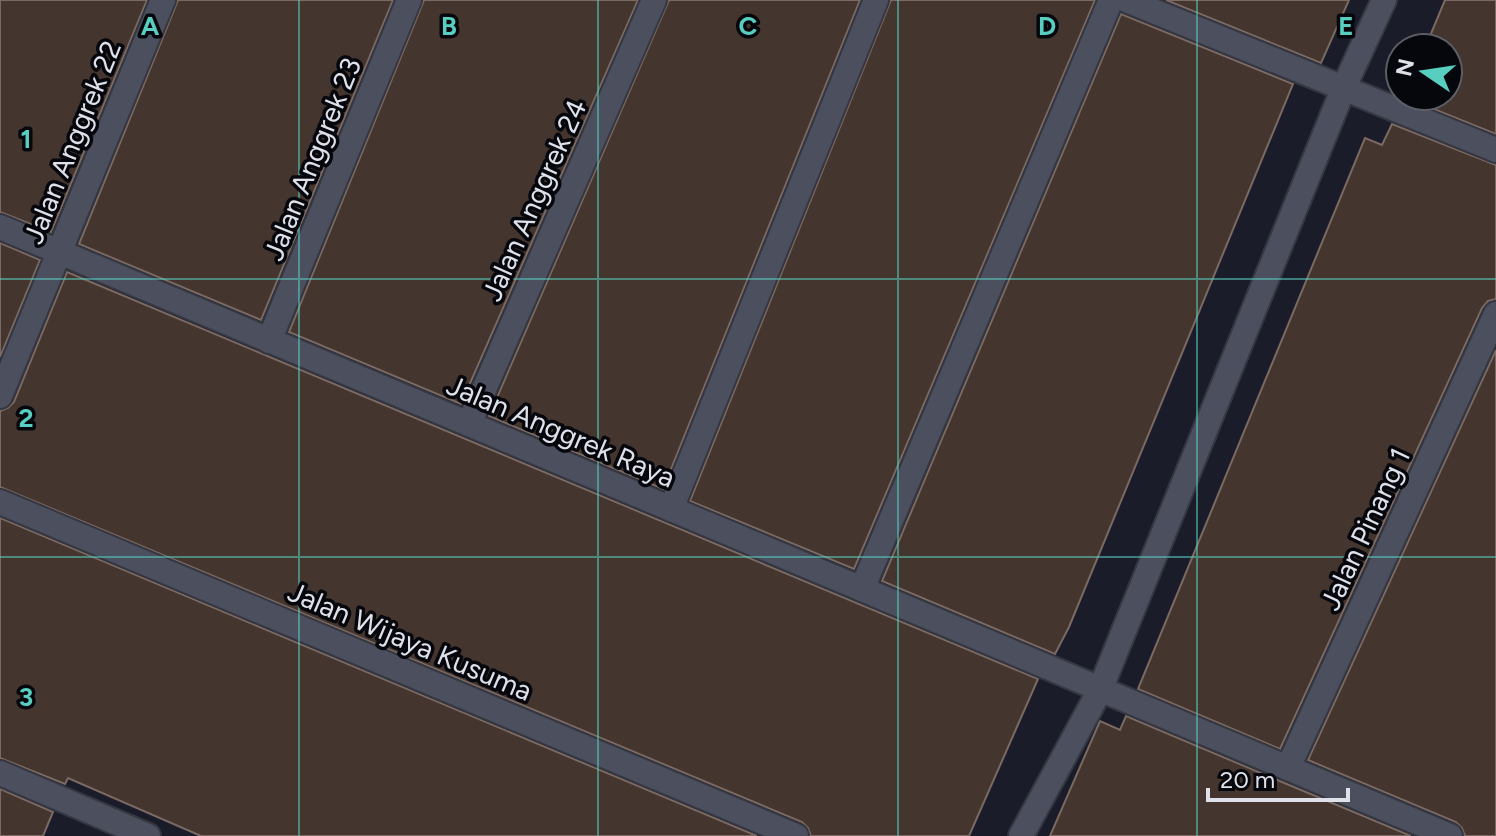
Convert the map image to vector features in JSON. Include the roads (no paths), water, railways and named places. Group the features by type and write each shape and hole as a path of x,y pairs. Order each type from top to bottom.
{"street":[{"name":"Jalan Anggrek 22","path":"0,396 163,0"},
{"name":"Jalan Anggrek 23","path":"269,341 409,0"},
{"name":"Jalan Anggrek 24","path":"469,424 654,0"},
{"path":"671,509 876,0"},
{"path":"862,589 1111,0"},
{"path":"1126,0 1496,150"},
{"path":"1021,836 1100,690 1344,87 1384,0"},
{"name":"Jalan Anggrek Raya","path":"0,227 1450,836"},
{"name":"Jalan Pinang 1","path":"1288,768 1496,314"},
{"name":"Jalan Wijaya Kusuma","path":"0,502 796,836"},
{"path":"0,773 93,825 148,836"}]}
